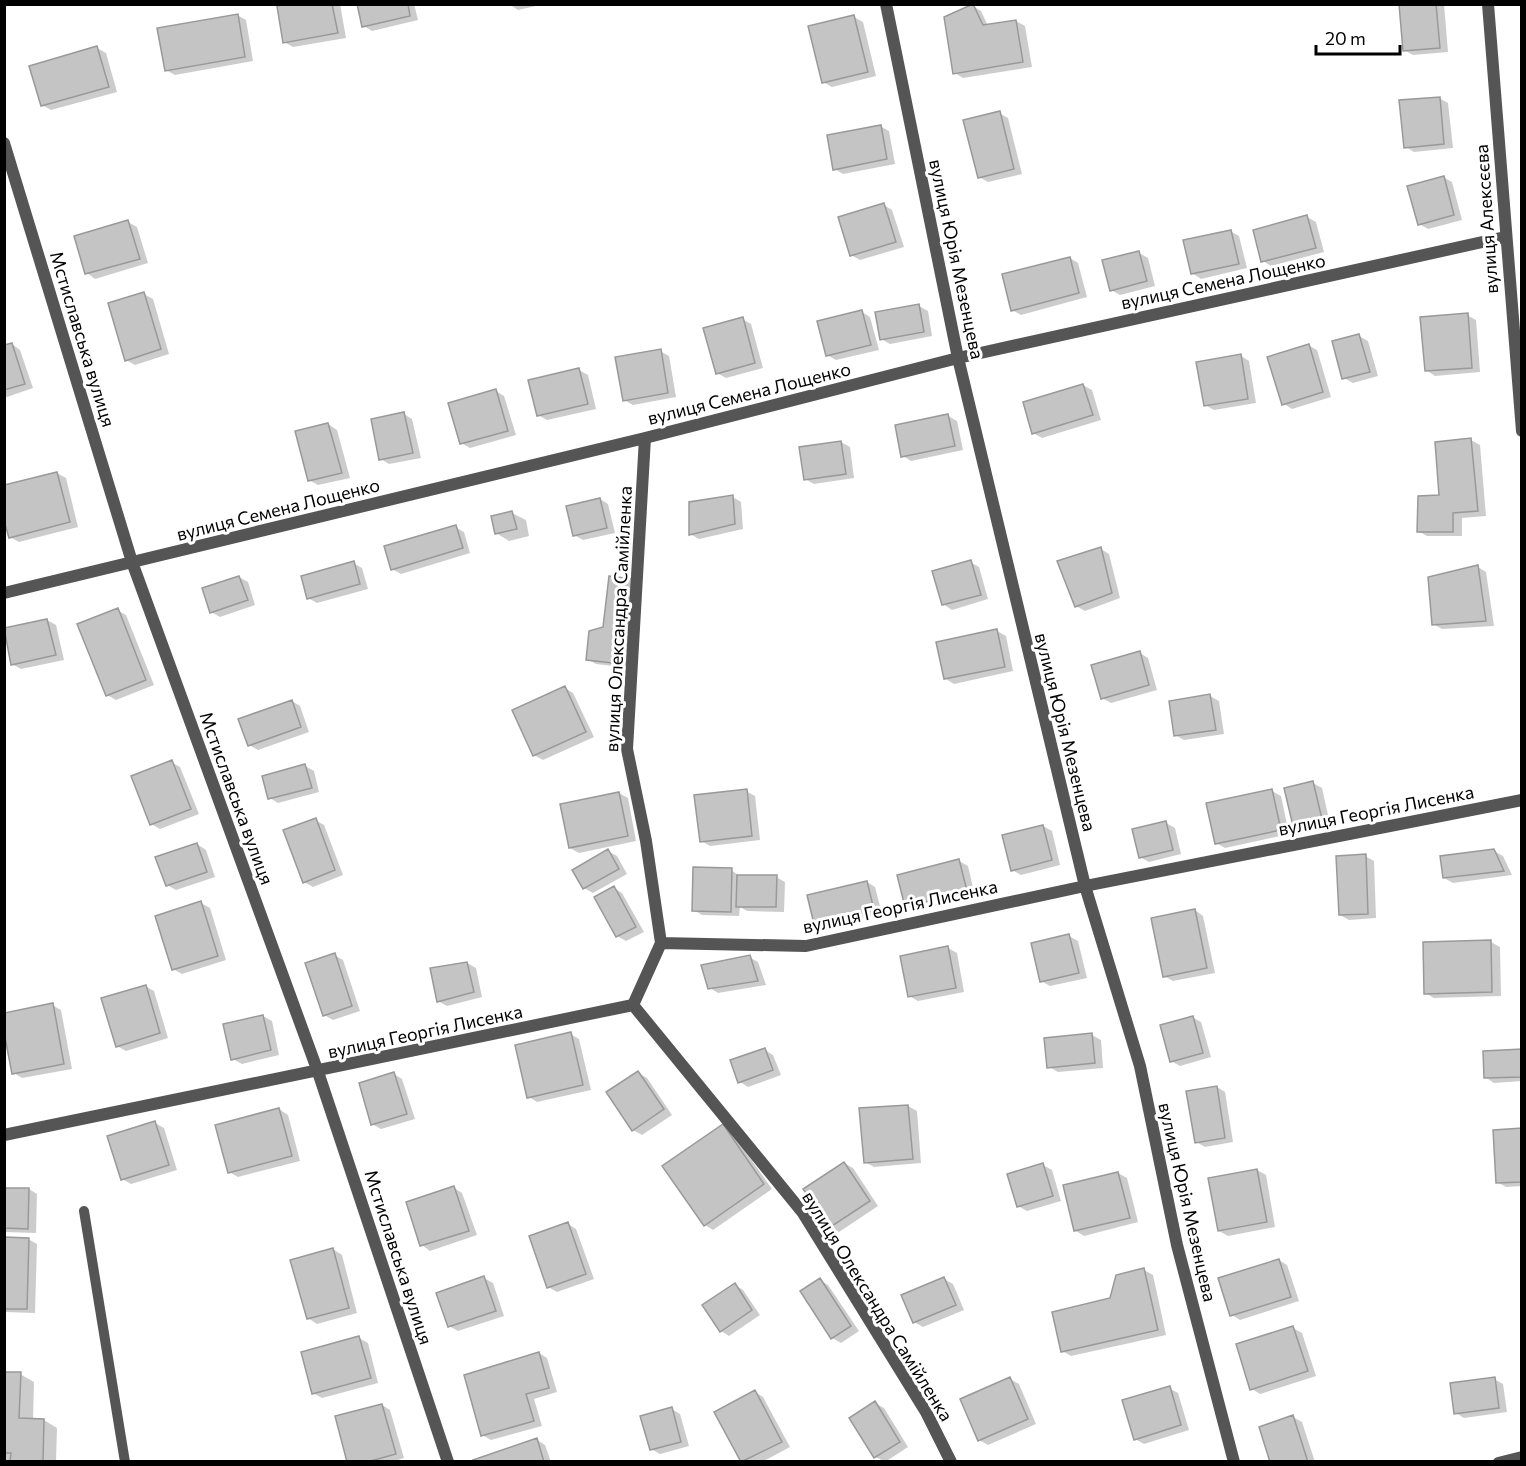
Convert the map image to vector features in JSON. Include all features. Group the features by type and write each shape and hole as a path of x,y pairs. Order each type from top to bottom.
{"street":[{"name":"вулиця Юрія Мезенцева","path":"886,4 958,358 1085,886 1140,1066 1177,1245 1234,1461"},
{"name":"вулиця Алексєєва","path":"1488,4 1521,431"},
{"name":"Мстиславська вулиця","path":"4,143 132,562 318,1072 448,1461"},
{"name":"вулиця Семена Лощенко","path":"4,593 645,438 958,358 1505,237"},
{"name":"вулиця Олександра Самійленка","path":"645,438 627,749 646,842 661,943"},
{"name":"вулиця Георгія Лисенка","path":"661,943 806,946 1085,886 1521,800"},
{"path":"633,1005 661,943"},
{"name":"вулиця Олександра Самійленка","path":"633,1005 803,1213 926,1412 951,1461"},
{"name":"вулиця Георгія Лисенка","path":"4,1135 318,1072 633,1005"}],"lane":[{"path":"84,1211 125,1461"},
{"path":"1498,1461 1521,1456"}],"building":[{"path":"332,4 338,33 283,43 277,6"},
{"path":"357,4 408,4 410,16 362,27"},
{"path":"973,4 983,25 1016,20 1023,62 953,74 944,17"},
{"path":"1399,4 1436,4 1440,48 1403,51"},
{"path":"238,14 245,57 165,71 157,28"},
{"path":"854,15 868,72 822,83 808,26"},
{"path":"97,46 109,87 41,106 29,66"},
{"path":"1440,97 1444,144 1404,148 1399,100"},
{"path":"1000,111 1014,169 978,178 963,120"},
{"path":"881,125 887,159 833,170 827,135"},
{"path":"1444,176 1454,215 1418,225 1407,186"},
{"path":"884,203 896,242 850,256 838,217"},
{"path":"1307,215 1316,248 1261,262 1253,230"},
{"path":"128,220 140,259 85,274 74,236"},
{"path":"1231,230 1239,264 1191,274 1183,240"},
{"path":"1139,251 1147,281 1110,291 1102,260"},
{"path":"1070,257 1079,293 1011,311 1002,274"},
{"path":"144,292 161,349 125,361 108,303"},
{"path":"919,304 924,332 880,340 875,312"},
{"path":"862,310 871,345 826,356 817,321"},
{"path":"1468,313 1472,368 1425,371 1420,317"},
{"path":"743,317 755,363 716,374 703,328"},
{"path":"1359,334 1370,372 1342,379 1332,341"},
{"path":"12,343 25,384 4,390 4,345"},
{"path":"1309,344 1323,392 1282,405 1267,357"},
{"path":"661,349 668,393 623,401 615,357"},
{"path":"1241,354 1248,399 1204,406 1196,362"},
{"path":"579,368 588,404 537,416 528,380"},
{"path":"1083,384 1093,415 1032,434 1023,402"},
{"path":"496,389 508,431 460,444 448,403"},
{"path":"404,412 413,453 379,460 371,419"},
{"path":"948,414 955,446 901,457 895,425"},
{"path":"328,423 342,473 308,481 295,431"},
{"path":"1471,438 1478,511 1453,513 1453,532 1417,532 1418,496 1439,495 1435,442"},
{"path":"841,441 846,474 804,480 799,447"},
{"path":"57,472 70,522 9,538 4,521 4,485"},
{"path":"733,495 735,524 689,535 689,502"},
{"path":"600,498 607,528 573,536 566,506"},
{"path":"512,511 517,529 495,534 491,516"},
{"path":"456,525 463,548 391,570 384,546"},
{"path":"1101,547 1112,593 1075,607 1057,561"},
{"path":"971,560 981,595 942,605 932,571"},
{"path":"354,561 360,584 307,599 301,576"},
{"path":"1478,565 1486,621 1432,625 1428,577"},
{"path":"239,576 248,600 210,613 202,588"},
{"path":"609,576 632,579 622,664 586,660 589,631 603,627"},
{"path":"118,608 146,680 106,696 77,624"},
{"path":"47,619 56,655 11,665 4,628"},
{"path":"997,629 1005,667 944,679 936,642"},
{"path":"1140,651 1149,685 1101,699 1091,665"},
{"path":"565,686 586,732 533,756 512,710"},
{"path":"1210,694 1216,730 1174,736 1169,701"},
{"path":"292,700 301,727 248,746 238,719"},
{"path":"172,760 191,809 150,825 131,776"},
{"path":"305,764 312,788 268,799 262,776"},
{"path":"1313,781 1322,819 1293,826 1284,788"},
{"path":"747,789 752,836 700,842 694,795"},
{"path":"1272,789 1281,830 1215,844 1206,803"},
{"path":"619,792 628,836 569,848 560,804"},
{"path":"316,818 335,870 303,883 283,830"},
{"path":"1166,821 1173,850 1139,858 1132,829"},
{"path":"1043,825 1052,860 1011,871 1002,835"},
{"path":"197,843 207,872 166,886 155,857"},
{"path":"608,849 619,869 583,889 572,870"},
{"path":"1494,849 1504,871 1443,878 1440,856"},
{"path":"1366,854 1368,914 1339,915 1336,856"},
{"path":"959,859 967,891 905,907 897,875"},
{"path":"693,867 732,868 731,912 692,911"},
{"path":"737,875 777,875 776,907 736,907"},
{"path":"867,881 874,910 814,924 807,895"},
{"path":"614,886 636,927 616,937 594,897"},
{"path":"201,901 218,956 172,970 155,916"},
{"path":"1195,909 1207,968 1163,977 1151,918"},
{"path":"1069,934 1079,973 1040,982 1031,943"},
{"path":"1491,940 1492,992 1424,994 1423,942"},
{"path":"948,946 956,988 908,997 900,956"},
{"path":"335,953 352,1006 323,1016 305,963"},
{"path":"750,955 758,981 708,989 701,965"},
{"path":"467,962 474,992 437,1002 430,968"},
{"path":"146,985 160,1033 116,1047 101,998"},
{"path":"53,1003 64,1064 12,1074 4,1032 4,1013"},
{"path":"263,1015 271,1050 231,1060 223,1024"},
{"path":"1193,1016 1203,1053 1170,1062 1160,1025"},
{"path":"571,1032 583,1085 527,1098 515,1045"},
{"path":"1092,1033 1095,1063 1047,1068 1044,1038"},
{"path":"765,1048 773,1070 738,1083 730,1060"},
{"path":"1522,1049 1522,1077 1484,1078 1483,1051"},
{"path":"638,1071 664,1109 632,1131 606,1092"},
{"path":"394,1072 407,1114 371,1125 359,1083"},
{"path":"1217,1086 1225,1138 1195,1143 1186,1091"},
{"path":"908,1105 913,1159 864,1163 859,1108"},
{"path":"279,1108 292,1156 228,1173 215,1125"},
{"path":"155,1121 169,1165 121,1180 107,1136"},
{"path":"723,1124 764,1184 704,1226 662,1166"},
{"path":"1522,1128 1522,1182 1496,1183 1493,1130"},
{"path":"844,1162 870,1201 829,1228 803,1189"},
{"path":"1043,1163 1053,1196 1017,1207 1007,1174"},
{"path":"1257,1169 1267,1222 1218,1231 1208,1178"},
{"path":"1118,1172 1130,1218 1074,1231 1063,1185"},
{"path":"454,1186 469,1231 420,1246 406,1202"},
{"path":"4,1188 29,1188 28,1229 4,1228"},
{"path":"568,1222 586,1274 547,1288 529,1236"},
{"path":"4,1237 29,1238 27,1309 4,1309"},
{"path":"333,1248 349,1308 307,1319 290,1260"},
{"path":"1279,1259 1291,1297 1230,1316 1218,1278"},
{"path":"1144,1268 1158,1330 1061,1352 1052,1312 1110,1298 1116,1275"},
{"path":"484,1276 496,1311 448,1327 436,1293"},
{"path":"944,1277 956,1305 913,1323 901,1295"},
{"path":"820,1278 851,1326 831,1339 800,1291"},
{"path":"735,1283 752,1310 720,1332 702,1305"},
{"path":"1293,1326 1308,1371 1250,1390 1236,1344"},
{"path":"359,1336 371,1378 312,1394 301,1352"},
{"path":"539,1352 549,1388 526,1394 534,1421 481,1436 464,1375"},
{"path":"4,1372 21,1372 19,1418 44,1419 43,1462 10,1462 11,1453 4,1453"},
{"path":"1010,1377 1028,1419 978,1441 960,1399"},
{"path":"1495,1377 1499,1408 1454,1414 1450,1383"},
{"path":"1170,1386 1181,1425 1134,1440 1122,1400"},
{"path":"755,1390 782,1442 741,1462 714,1412"},
{"path":"875,1401 900,1442 874,1458 849,1418"},
{"path":"382,1404 396,1454 367,1462 347,1462 335,1416"},
{"path":"672,1407 681,1442 650,1450 640,1416"},
{"path":"1293,1415 1308,1462 1270,1462 1259,1427"},
{"path":"537,1438 544,1462 474,1462 473,1460"}]}
